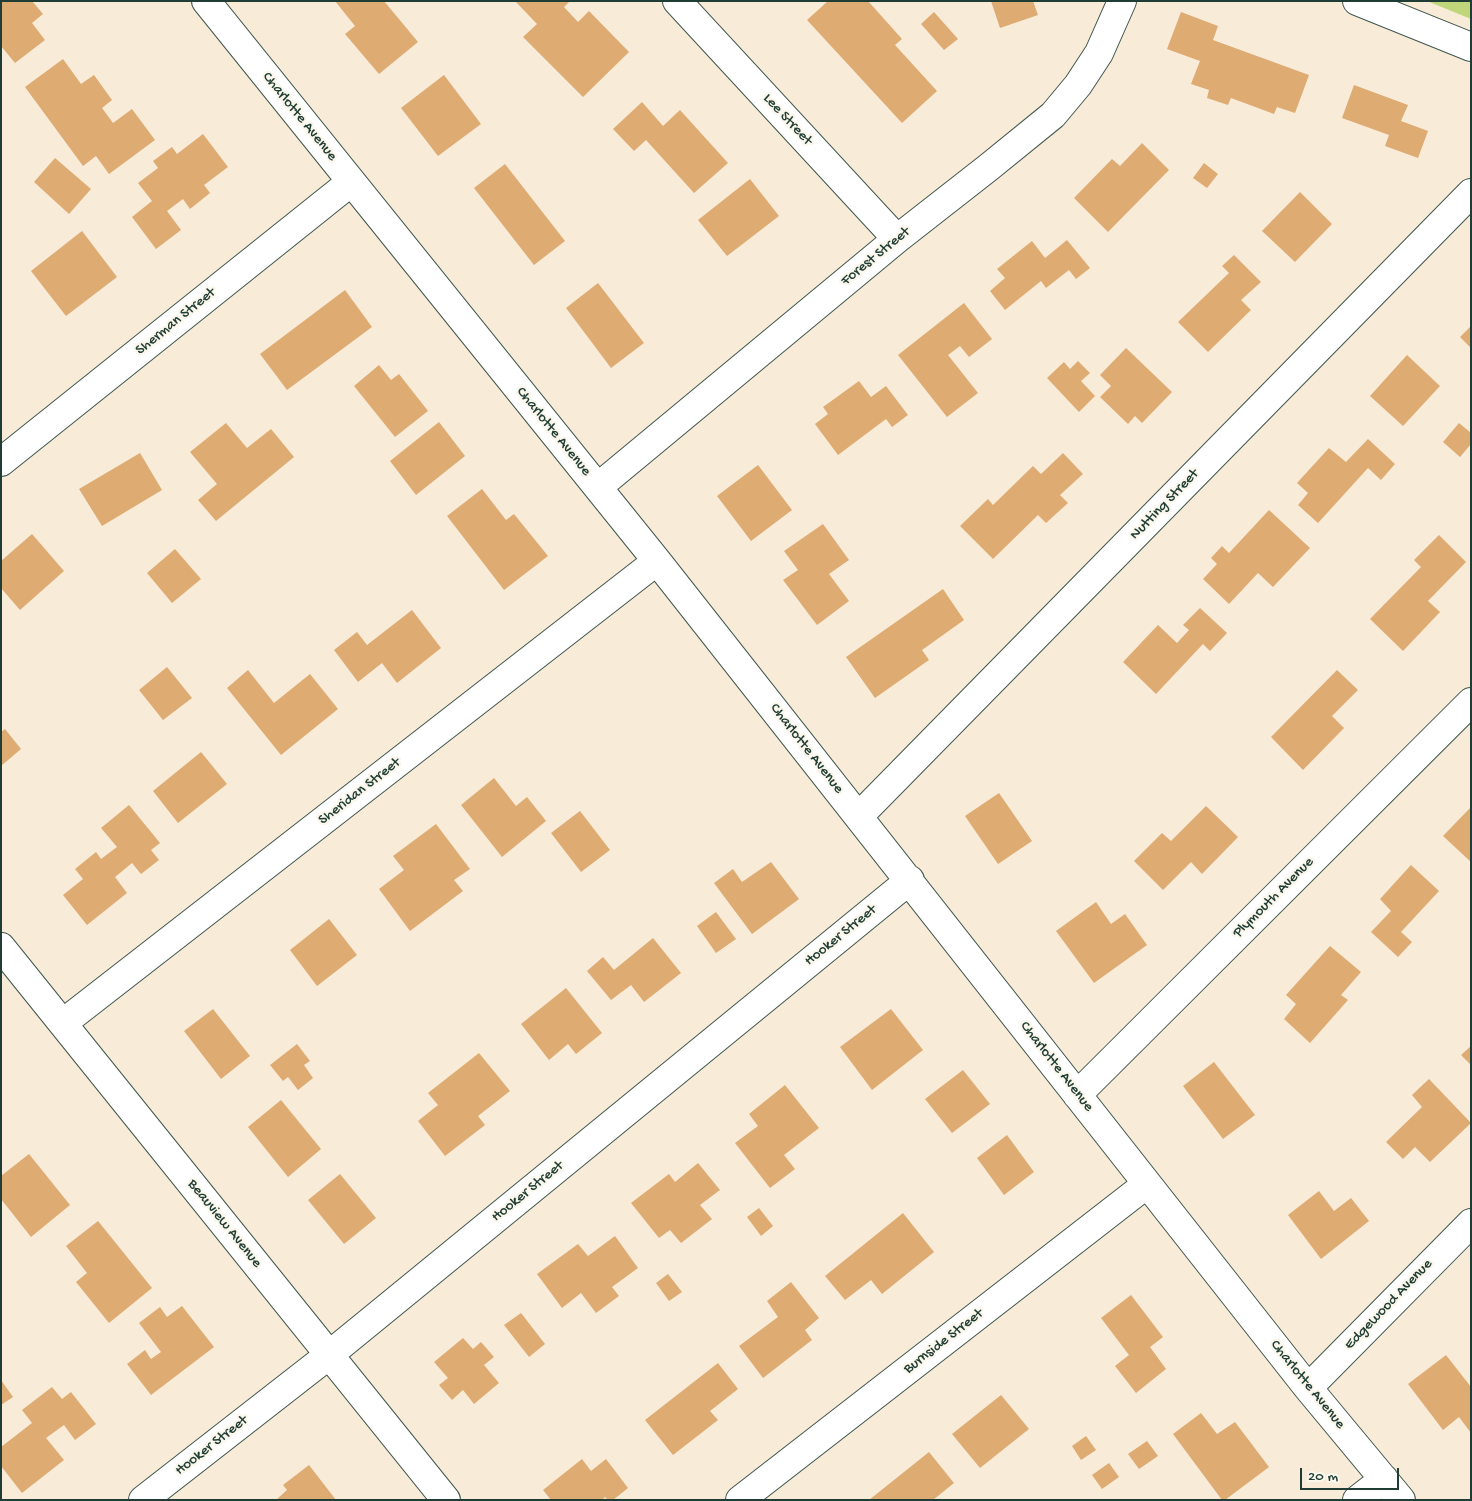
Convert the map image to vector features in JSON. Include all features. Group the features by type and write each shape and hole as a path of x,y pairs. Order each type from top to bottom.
{"street":[{"name":"Charlotte Avenue","path":"206,1 657,561 1308,1388 1401,1500"},
{"name":"Lee Street","path":"677,1 897,239"},
{"name":"Forest Street","path":"598,487 897,239 1052,115 1078,85 1099,53 1122,1"},
{"path":"1357,1 1471,47"},
{"name":"Sherman Street","path":"1,462 351,182"},
{"name":"Nutting Street","path":"859,816 1471,193"},
{"name":"Sheridan Street","path":"62,1023 657,561"},
{"name":"Plymouth Avenue","path":"1077,1095 1471,702"},
{"name":"Hooker Street","path":"143,1500 329,1354 910,880"},
{"name":"Beauview Avenue","path":"1,948 446,1500"},
{"name":"Burnside Street","path":"740,1500 1147,1184"},
{"name":"Edgewood Avenue","path":"1308,1388 1471,1223"},
{"path":"1356,1500 1384,1479"}],"green space":[{"path":"1427,1 1471,1 1471,19"}],"building":[{"path":"1,1 32,1 43,14 32,23 45,40 15,63 1,46"},
{"path":"335,1 384,1 418,42 379,74 345,34 355,26"},
{"path":"515,1 570,1 564,7 578,22 589,11 629,52 583,97 523,37 537,24"},
{"path":"828,1 868,1 902,39 895,45 937,91 902,123 807,20"},
{"path":"991,1 1033,1 1038,15 1000,28"},
{"path":"934,12 958,39 944,50 921,24"},
{"path":"1181,12 1218,26 1213,40 1309,75 1295,113 1277,107 1274,114 1231,98 1228,105 1207,98 1209,90 1191,84 1200,61 1167,49"},
{"path":"63,59 81,84 94,75 112,100 102,108 113,123 132,109 155,140 109,174 96,156 83,166 25,87"},
{"path":"444,75 481,124 438,156 401,108"},
{"path":"1354,85 1408,105 1401,121 1428,131 1418,158 1385,146 1389,135 1342,118"},
{"path":"642,102 663,126 680,110 728,163 694,193 646,140 634,151 613,129"},
{"path":"203,134 228,167 204,185 210,193 190,209 183,199 167,211 181,230 156,249 132,217 152,201 138,183 158,168 153,161 172,147 177,154"},
{"path":"1142,143 1169,170 1108,232 1074,198 1112,159 1120,166"},
{"path":"55,158 91,189 69,214 34,182"},
{"path":"1204,163 1218,174 1207,188 1193,178"},
{"path":"505,164 565,241 534,265 474,188"},
{"path":"750,179 779,216 727,256 698,220"},
{"path":"1300,192 1332,224 1295,262 1262,231"},
{"path":"82,231 117,277 66,316 31,271"},
{"path":"1067,240 1090,268 1076,279 1069,270 1046,288 1041,281 1005,310 990,291 1005,278 997,269 1032,241 1045,258"},
{"path":"1234,255 1261,282 1241,300 1251,310 1208,352 1178,322 1229,273 1222,266"},
{"path":"598,283 644,343 611,368 566,308"},
{"path":"345,290 372,327 287,390 260,354"},
{"path":"964,303 992,339 969,357 960,346 948,355 978,393 947,417 898,355"},
{"path":"1471,326 1471,348 1460,337"},
{"path":"1126,348 1172,392 1142,423 1135,416 1128,424 1100,397 1111,386 1100,375"},
{"path":"1407,355 1440,386 1403,426 1370,396"},
{"path":"1078,361 1090,373 1081,381 1095,396 1079,412 1047,378 1064,362 1070,369"},
{"path":"379,365 391,380 399,374 428,411 395,437 354,386"},
{"path":"859,381 871,397 886,386 908,415 892,427 886,419 838,455 815,424 828,414 823,407"},
{"path":"439,422 465,456 416,495 390,461"},
{"path":"226,423 247,448 271,429 294,457 216,521 198,500 217,484 190,452"},
{"path":"1459,423 1471,433 1471,444 1460,457 1443,442"},
{"path":"1368,439 1395,464 1381,480 1368,468 1318,523 1298,505 1308,493 1297,483 1329,448 1346,462"},
{"path":"140,453 162,490 102,526 79,489"},
{"path":"1063,453 1083,474 1060,495 1068,503 1046,523 1038,515 993,559 960,526 988,499 993,505 1033,466 1041,474"},
{"path":"758,465 792,510 751,541 717,496"},
{"path":"482,489 506,520 514,514 548,556 504,590 447,516"},
{"path":"1269,510 1310,548 1273,587 1258,573 1229,604 1203,579 1217,564 1211,558 1222,546 1229,553"},
{"path":"823,524 849,560 829,574 849,601 817,625 783,580 798,570 784,551"},
{"path":"32,534 64,571 20,610 1,588 1,561"},
{"path":"1439,535 1466,562 1428,601 1440,612 1403,651 1370,619 1421,567 1414,560"},
{"path":"175,549 201,579 172,603 147,573"},
{"path":"943,589 964,620 922,650 929,660 875,698 846,657"},
{"path":"1200,608 1227,633 1210,651 1203,644 1156,694 1123,662 1158,625 1177,643 1189,630 1183,625"},
{"path":"412,610 441,648 397,683 382,663 358,682 334,650 357,632 367,645"},
{"path":"167,667 192,698 163,720 139,690"},
{"path":"248,670 274,703 310,674 338,709 281,755 227,688"},
{"path":"1337,670 1358,690 1332,716 1344,728 1303,770 1271,737"},
{"path":"5,729 21,749 1,766 1,732"},
{"path":"201,752 227,784 178,823 153,791"},
{"path":"494,778 516,806 527,797 546,821 502,857 461,805"},
{"path":"999,793 1032,841 998,864 965,816"},
{"path":"129,805 160,843 151,850 159,860 141,874 132,863 115,877 127,893 87,925 63,895 83,879 75,869 96,852 101,859 117,847 101,828"},
{"path":"1206,806 1238,837 1202,874 1191,862 1163,890 1134,861 1162,833 1171,841"},
{"path":"1471,807 1471,862 1443,836"},
{"path":"580,811 610,850 581,872 551,833"},
{"path":"436,824 470,869 454,880 463,891 410,931 379,889 404,870 393,856"},
{"path":"771,862 799,899 752,934 714,883 733,869 742,882"},
{"path":"1411,865 1439,891 1401,932 1412,942 1398,957 1371,932 1391,911 1380,899"},
{"path":"1096,902 1111,924 1125,914 1147,945 1094,983 1056,931"},
{"path":"716,912 736,939 716,953 697,926"},
{"path":"329,919 357,955 317,986 290,950"},
{"path":"653,938 681,973 644,1002 631,985 611,1000 587,971 603,957 614,970"},
{"path":"1330,946 1361,972 1341,995 1348,1000 1310,1043 1284,1019 1296,1004 1286,995"},
{"path":"566,988 602,1033 576,1054 568,1044 549,1060 521,1024"},
{"path":"213,1009 250,1056 221,1079 184,1031"},
{"path":"891,1009 923,1050 872,1090 840,1047"},
{"path":"297,1044 310,1061 304,1065 313,1078 298,1090 288,1077 283,1081 270,1065"},
{"path":"1471,1046 1471,1065 1461,1055"},
{"path":"479,1053 510,1091 478,1116 485,1125 445,1156 418,1121 438,1105 428,1093"},
{"path":"1214,1062 1255,1115 1223,1139 1183,1086"},
{"path":"963,1070 990,1104 952,1133 925,1099"},
{"path":"1429,1079 1471,1123 1430,1162 1415,1147 1403,1159 1386,1142 1422,1107 1412,1095"},
{"path":"785,1085 819,1128 784,1155 795,1169 770,1188 735,1143 758,1126 749,1114"},
{"path":"281,1100 321,1149 288,1177 248,1127"},
{"path":"1007,1135 1034,1172 1004,1195 977,1158"},
{"path":"29,1154 70,1205 31,1237 1,1199 1,1176"},
{"path":"698,1163 720,1190 700,1205 712,1219 681,1243 670,1230 659,1238 631,1203 669,1174 675,1182"},
{"path":"340,1174 376,1218 344,1244 308,1200"},
{"path":"1319,1191 1334,1211 1351,1198 1369,1221 1321,1259 1288,1215"},
{"path":"759,1208 773,1226 761,1236 747,1217"},
{"path":"903,1213 934,1252 882,1294 871,1280 845,1300 825,1276"},
{"path":"98,1221 152,1288 109,1323 76,1282 87,1273 66,1246"},
{"path":"615,1236 638,1268 612,1287 619,1296 596,1313 581,1293 562,1308 537,1274 578,1244 588,1256"},
{"path":"668,1274 682,1292 669,1301 656,1283"},
{"path":"791,1282 819,1318 805,1330 812,1340 763,1378 739,1346 778,1317 767,1301"},
{"path":"1131,1295 1163,1337 1150,1347 1166,1369 1136,1393 1115,1366 1129,1355 1101,1318"},
{"path":"182,1306 214,1347 151,1395 127,1364 145,1350 151,1359 161,1352 139,1323 160,1307 167,1317"},
{"path":"521,1313 545,1344 529,1357 504,1325"},
{"path":"463,1338 473,1349 481,1342 494,1357 484,1365 499,1383 474,1404 463,1390 452,1400 439,1385 448,1378 434,1362"},
{"path":"1446,1355 1471,1387 1471,1433 1459,1417 1443,1430 1408,1384"},
{"path":"718,1363 738,1389 710,1411 718,1420 673,1455 645,1420"},
{"path":"1,1380 13,1397 1,1405"},
{"path":"52,1387 62,1399 71,1392 96,1424 75,1440 64,1425 46,1438 64,1460 22,1493 1,1466 1,1447 32,1423 22,1410"},
{"path":"1001,1395 1029,1429 980,1468 952,1434"},
{"path":"1201,1413 1217,1434 1235,1422 1269,1467 1225,1500 1222,1500 1173,1434"},
{"path":"1086,1436 1096,1450 1081,1460 1072,1446"},
{"path":"1147,1441 1158,1456 1139,1469 1128,1454"},
{"path":"929,1452 954,1483 933,1500 869,1500"},
{"path":"582,1459 591,1471 606,1459 628,1488 613,1500 608,1500 605,1497 602,1500 551,1500 543,1490"},
{"path":"1109,1463 1119,1477 1102,1489 1092,1475"},
{"path":"309,1465 336,1500 276,1500 287,1490 283,1485"}]}
